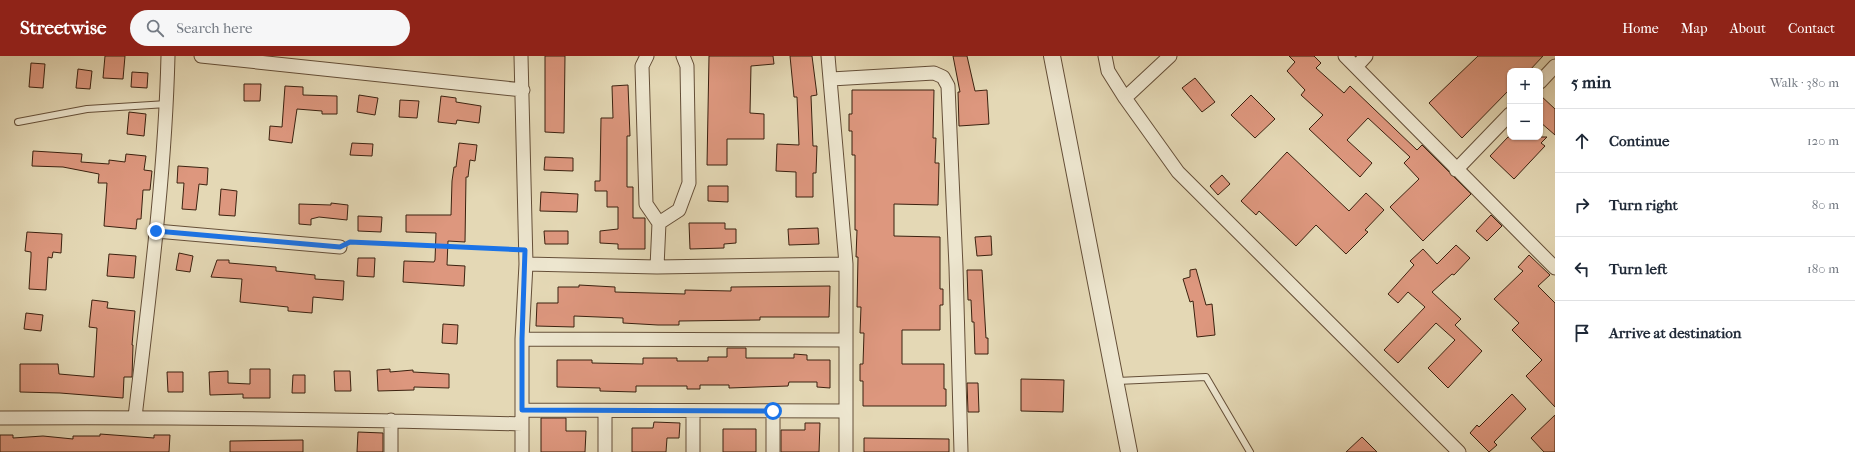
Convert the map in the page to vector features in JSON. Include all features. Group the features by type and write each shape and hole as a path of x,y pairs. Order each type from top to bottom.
{"street":[{"path":"135,417 156,231 167,104 168,56"},
{"path":"201,56 523,90"},
{"path":"521,56 526,264 522,339 522,452"},
{"path":"647,56 642,66 646,204 659,223 657,267"},
{"path":"659,223 679,210 689,183 687,66 683,56"},
{"path":"828,56 846,264 846,452"},
{"path":"1052,56 1129,452"},
{"path":"1105,56 1108,71 1125,98 1178,172 1459,452"},
{"path":"1125,98 1170,56"},
{"path":"1345,56 1456,170 1555,268"},
{"path":"1356,67 1366,56"},
{"path":"1543,79 1555,66"},
{"path":"831,79 934,73 943,77 948,86 956,267 961,452"},
{"path":"1456,170 1507,117"},
{"path":"156,231 340,247"},
{"path":"526,264 657,267 846,264"},
{"path":"522,339 846,340"},
{"path":"522,410 845,411"},
{"path":"605,411 605,452"},
{"path":"693,411 693,452"},
{"path":"773,411 773,452"},
{"path":"0,418 135,417 391,420 522,424"},
{"path":"391,420 392,452"}],"lane":[{"path":"18,122 87,109 167,104"},
{"path":"1114,381 1206,377 1250,452"}],"path":[{"path":"340,247 350,242 525,250"}],"building":[{"path":"105,56 125,56 123,79 103,78"},
{"path":"545,56 565,56 564,133 545,132"},
{"path":"709,56 773,56 774,64 751,66 750,113 764,114 764,139 727,139 727,165 707,165"},
{"path":"790,56 812,56 817,95 811,96 813,146 817,146 816,173 813,173 813,197 796,197 796,172 776,171 777,144 799,145 797,97 794,97"},
{"path":"953,56 967,56 975,91 987,90 989,124 959,126 958,92 960,92"},
{"path":"1289,56 1314,56 1321,63 1316,68 1344,93 1350,86 1417,150 1422,145 1471,194 1423,241 1390,207 1419,179 1404,163 1410,157 1368,118 1347,140 1372,163 1360,177 1309,129 1323,115 1301,95 1305,90 1287,71 1295,62"},
{"path":"1478,56 1543,56 1532,68 1507,68 1507,92 1462,138 1429,103"},
{"path":"31,63 45,64 43,88 29,87"},
{"path":"78,69 92,71 90,89 76,88"},
{"path":"132,72 148,73 147,88 131,87"},
{"path":"1195,78 1215,102 1202,112 1182,88"},
{"path":"244,84 261,84 260,101 244,101"},
{"path":"628,85 630,136 627,136 627,187 633,187 633,218 645,218 645,249 618,249 618,244 600,243 600,231 618,229 618,207 607,207 607,191 595,191 595,181 600,181 601,118 613,118 612,86"},
{"path":"285,86 303,87 303,95 337,96 337,114 322,114 322,111 297,109 292,143 269,140 270,126 282,127"},
{"path":"852,90 934,90 933,138 936,138 935,163 939,163 938,205 894,204 894,236 940,237 940,289 943,289 943,305 940,305 940,330 902,330 902,364 944,364 946,406 863,406 863,381 860,381 860,364 863,364 864,333 860,333 861,307 857,307 858,257 856,257 857,230 855,230 855,155 852,155 852,131 849,131 849,114 852,114"},
{"path":"359,95 378,98 375,115 357,112"},
{"path":"1251,95 1275,119 1255,138 1231,115"},
{"path":"441,96 456,98 456,102 481,106 479,123 457,120 456,124 438,122"},
{"path":"1543,98 1555,109 1555,135 1543,125"},
{"path":"400,100 419,101 417,118 399,117"},
{"path":"129,112 146,114 144,136 127,134"},
{"path":"1543,137 1547,137 1541,143 1545,146 1514,179 1490,156 1507,138 1507,140 1543,140"},
{"path":"352,143 373,144 372,156 350,155"},
{"path":"459,143 477,145 475,161 470,160 468,177 466,177 465,242 448,241 447,265 465,266 464,286 403,282 404,261 434,262 435,260 436,233 406,232 406,215 451,215 452,181 454,167 456,167"},
{"path":"33,151 82,154 81,162 109,164 109,160 125,162 126,154 146,156 144,170 152,171 150,190 143,190 141,219 137,219 136,229 104,226 107,183 98,183 99,174 63,167 32,166"},
{"path":"1287,152 1349,211 1366,193 1384,210 1365,230 1368,232 1346,254 1316,225 1296,246 1259,211 1256,215 1241,201"},
{"path":"545,157 573,158 573,171 544,170"},
{"path":"178,166 208,168 207,185 199,184 196,210 182,209 184,183 177,183"},
{"path":"1222,175 1230,184 1218,195 1210,186"},
{"path":"708,186 728,186 728,202 708,201"},
{"path":"221,189 237,191 235,216 219,215"},
{"path":"541,192 578,194 577,212 540,211"},
{"path":"331,203 348,205 347,220 319,217 311,219 311,225 299,224 299,204 331,205"},
{"path":"1491,215 1502,226 1487,241 1476,231"},
{"path":"358,216 382,217 381,232 358,231"},
{"path":"689,223 725,223 725,229 736,229 736,243 724,244 724,248 690,249"},
{"path":"818,228 819,244 789,245 788,229"},
{"path":"544,231 568,231 568,244 545,244"},
{"path":"27,232 62,234 61,253 53,252 52,258 48,257 46,290 29,289 31,252 25,251"},
{"path":"991,236 992,255 977,256 975,237"},
{"path":"1456,245 1470,258 1454,275 1452,274 1432,292 1461,319 1455,325 1482,351 1448,388 1428,368 1455,340 1436,323 1398,363 1384,350 1425,307 1408,292 1398,303 1388,294 1414,265 1410,261 1423,249 1437,264"},
{"path":"179,253 193,256 190,272 176,270"},
{"path":"109,254 136,256 134,278 107,276"},
{"path":"1529,255 1550,275 1538,286 1555,303 1555,407 1526,376 1542,360 1512,330 1519,323 1494,299 1523,271 1518,267"},
{"path":"358,258 375,258 374,277 357,276"},
{"path":"217,260 229,260 229,263 276,267 276,271 315,275 315,279 344,281 343,300 313,297 312,313 288,311 288,307 240,302 242,279 211,277"},
{"path":"1196,269 1206,305 1212,304 1215,335 1197,337 1193,301 1190,302 1183,279 1190,277 1190,270"},
{"path":"967,270 982,270 988,354 975,354 974,322 972,322 971,300 968,300"},
{"path":"579,285 615,287 615,292 685,294 685,290 731,291 731,287 830,286 829,317 760,317 760,320 679,321 679,325 658,325 623,323 623,318 574,316 574,327 536,326 537,303 558,303 558,287 579,287"},
{"path":"92,300 108,302 107,308 135,311 132,345 132,377 124,377 123,398 60,393 20,392 20,364 58,364 59,374 94,377 97,328 89,327"},
{"path":"26,313 43,315 41,331 24,329"},
{"path":"443,324 458,325 457,344 442,343"},
{"path":"727,348 746,348 746,358 794,358 794,354 807,355 807,360 830,360 830,388 817,387 817,382 789,382 788,386 729,388 729,385 700,385 700,389 687,389 687,386 636,386 636,392 600,391 600,388 557,387 557,360 592,360 592,363 643,364 643,358 677,358 677,361 708,361 708,357 727,357"},
{"path":"250,369 270,369 270,398 243,398 243,394 210,395 209,372 228,371 228,383 250,384"},
{"path":"390,369 390,372 413,370 413,372 449,374 449,388 414,387 414,390 378,391 377,370"},
{"path":"334,371 350,371 351,391 335,391"},
{"path":"167,372 183,372 183,392 168,392"},
{"path":"293,375 305,375 305,393 292,393"},
{"path":"1021,379 1064,380 1063,412 1021,411"},
{"path":"967,383 978,383 979,412 968,412"},
{"path":"1512,394 1526,409 1494,442 1497,445 1489,452 1470,433 1477,425 1479,427"},
{"path":"1555,415 1555,452 1544,452 1531,438"},
{"path":"541,418 566,418 566,431 586,431 585,452 541,452"},
{"path":"654,422 680,423 679,438 667,438 666,452 632,452 632,428 653,428"},
{"path":"805,423 820,423 819,452 781,452 781,430 805,430"},
{"path":"723,429 756,429 756,452 723,452"},
{"path":"358,432 383,433 383,452 357,452"},
{"path":"100,434 154,438 154,435 170,435 169,452 0,452 0,435 13,435 13,438 43,436 73,439 73,436 100,436"},
{"path":"1362,437 1377,452 1346,452"},
{"path":"864,438 949,439 949,452 864,452"},
{"path":"303,440 303,452 230,452 230,441"}],"route":[{"path":"156,231 340,247 350,242 525,250 526,264 522,339 522,410 773,411"}]}
